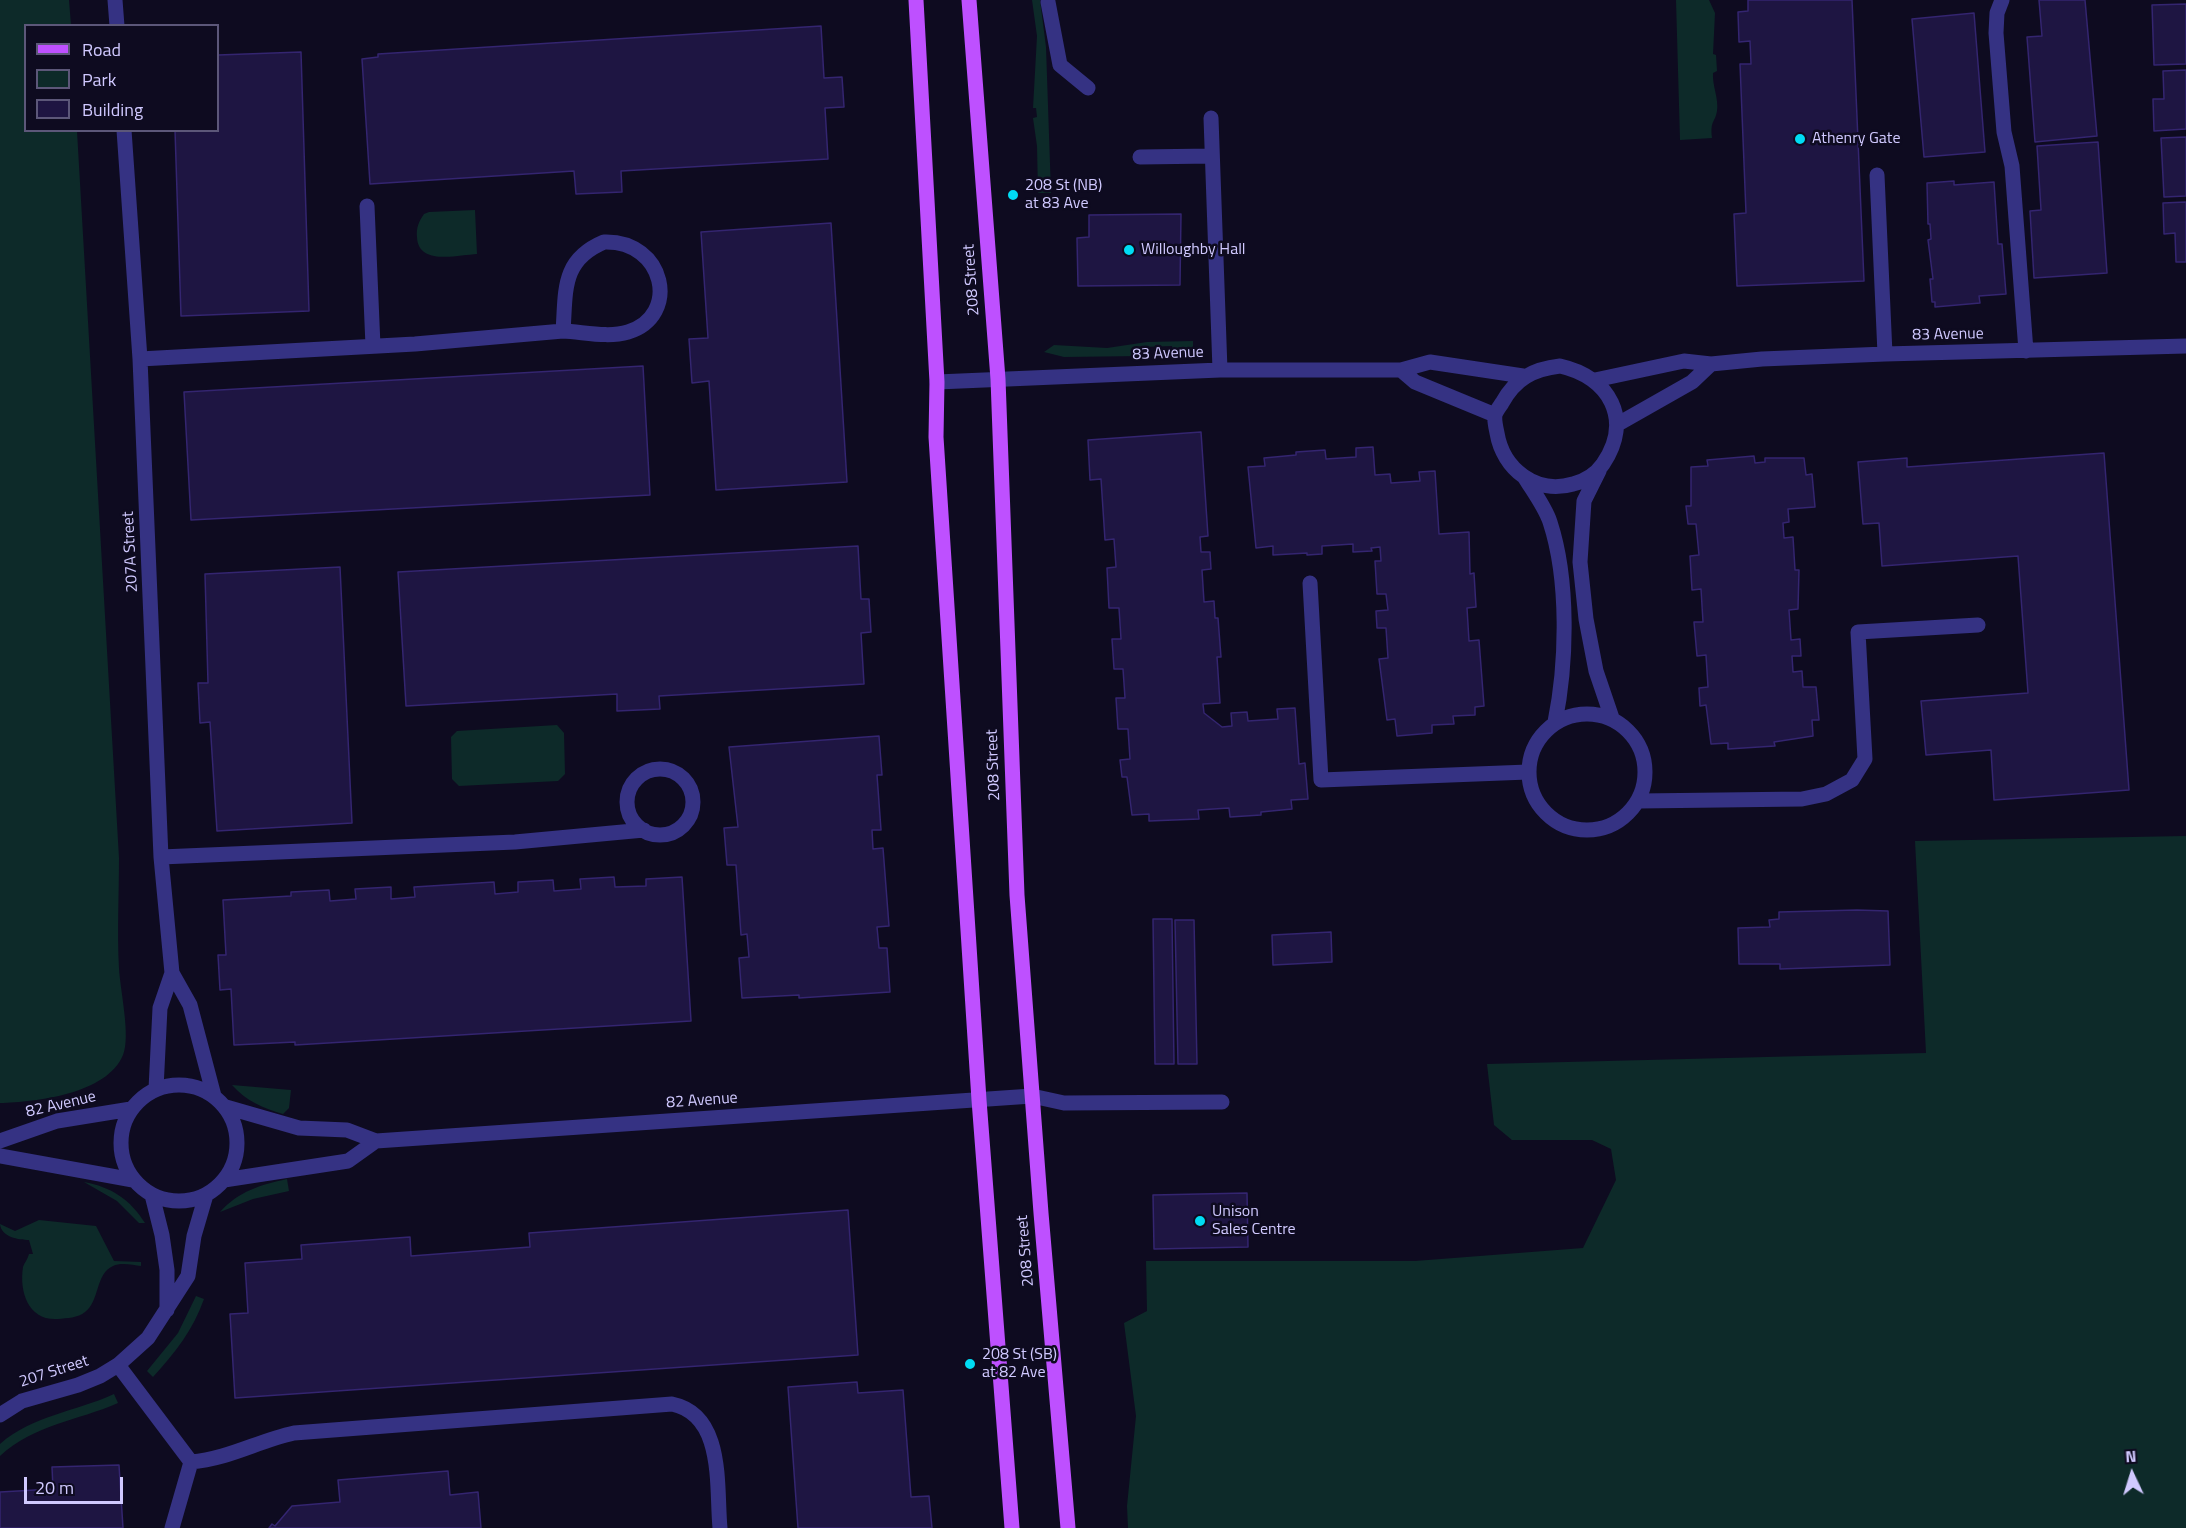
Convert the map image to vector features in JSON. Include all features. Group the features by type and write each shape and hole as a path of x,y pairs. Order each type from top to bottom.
{"main road":[{"path":"916,0 937,382 936,437 979,1100 1012,1528"},
{"name":"208 Street","path":"969,0 998,379 1017,895 1068,1528"}],"street":[{"path":"115,0 117,24"},
{"path":"2002,0 1995,33 2004,132 2012,166 2026,351"},
{"path":"1048,2 1059,65 1089,88"},
{"path":"1211,118 1220,370"},
{"name":"207A Street","path":"124,132 140,358 161,856 172,973 190,1005 214,1096"},
{"path":"1140,157 1212,156"},
{"path":"1877,175 1885,354"},
{"path":"367,206 373,346"},
{"path":"140,358 373,346 563,331 616,335 631,331 644,323 654,312 659,297 660,282 655,268 646,255 634,246 619,242 604,242 589,248 577,258 569,272 563,331"},
{"name":"83 Avenue","path":"1595,380 1684,361 1711,364 1762,359 1885,354 2186,346"},
{"name":"83 Avenue","path":"937,382 1220,370 1401,370 1430,362 1523,376"},
{"path":"1618,423 1692,382 1711,364"},
{"path":"1600,469 1584,481 1564,486 1544,486 1525,478 1509,465 1499,447 1495,415 1509,390 1523,376 1541,368 1560,366 1579,370 1595,380 1608,395 1618,423 1612,451 1584,501 1580,562 1586,619 1596,671 1612,718"},
{"path":"1401,370 1415,382 1495,415"},
{"path":"1525,478 1550,520 1557,553 1563,616 1563,682 1555,722"},
{"path":"1310,583 1321,780 1528,772"},
{"path":"1639,801 1802,799 1826,794 1852,780 1865,759 1858,632 1978,625"},
{"path":"1593,713 1612,718 1628,729 1640,744 1646,763 1646,782 1639,801 1627,816 1610,826 1591,831 1572,829 1554,821 1540,808 1531,791 1528,772 1532,753 1541,736 1555,722 1573,715 1593,713"},
{"path":"161,856 515,842 644,830 666,834 685,824 691,814 692,792 678,774 657,769 647,772 632,785 627,805 630,816 644,830"},
{"name":"207A Street","path":"156,1089 160,1008 172,973"},
{"path":"186,1084 214,1096 225,1107 235,1124 237,1144 234,1163 224,1180 207,1195 189,1201 170,1201 152,1195 133,1180 124,1163 120,1144 123,1126 131,1109 142,1097 156,1089 186,1084"},
{"name":"82 Avenue","path":"225,1107 288,1126 347,1130 376,1141 1032,1096 1064,1103 1222,1102"},
{"name":"82 Avenue","path":"0,1141 57,1121 131,1109"},
{"path":"224,1180 348,1161 376,1141"},
{"path":"0,1156 133,1180"},
{"path":"152,1195 164,1247 167,1310"},
{"name":"207 Street","path":"0,1415 22,1401 78,1385 118,1365 148,1338 188,1276 194,1236 207,1195"},
{"path":"118,1365 191,1462"},
{"path":"191,1462 215,1460 266,1440 294,1433 672,1404 695,1413 708,1432 713,1445 720,1528"},
{"path":"172,1528 191,1462"}],"green space":[{"path":"0,0 69,0 71,24 24,24 24,132 77,132 119,858 119,968 126,1036 123,1055 115,1068 102,1079 87,1087 51,1098 0,1103"},
{"path":"1032,0 1040,0 1046,47 1051,193 1038,193 1037,146 1033,118 1037,117 1036,108 1033,108 1037,36"},
{"path":"1676,0 1709,0 1715,13 1713,54 1716,55 1717,71 1713,73 1713,78 1717,106 1712,125 1712,138 1680,140"},
{"path":"475,210 477,254 440,257 424,252 419,246 417,231 424,214"},
{"path":"1193,341 1193,355 1173,355 1172,346 1143,347 1142,356 1064,357 1044,352 1054,345 1107,348 1147,342"},
{"path":"557,725 564,733 565,774 558,781 459,786 452,779 451,737 457,731"},
{"path":"2186,836 2186,1528 1128,1528 1127,1506 1136,1416 1124,1323 1147,1311 1146,1261 1415,1261 1583,1248 1616,1180 1611,1149 1592,1140 1512,1140 1494,1125 1487,1064 1926,1053 1915,841"},
{"path":"232,1085 291,1090 289,1108 283,1114 269,1109 249,1100"},
{"path":"287,1179 289,1191 253,1199 220,1212 250,1190"},
{"path":"84,1182 103,1187 119,1195 133,1207 145,1223 139,1223 117,1201"},
{"path":"39,1220 96,1226 114,1261 141,1262 141,1266 120,1264 107,1270 90,1307 82,1314 58,1319 40,1315 28,1304 23,1286 23,1267 29,1254 33,1254 29,1240 7,1235 0,1224 15,1231"},
{"path":"196,1296 204,1299 189,1331 153,1377 147,1371 178,1333"},
{"path":"114,1394 118,1403 42,1430 13,1445 0,1456 0,1444 26,1426"}],"building":[{"name":"Athenry Gate","path":"1748,0 1852,0 1864,281 1737,286 1734,214 1746,213 1740,64 1751,64 1750,41 1739,42 1738,12 1748,11"},
{"path":"2039,0 2085,0 2097,136 2035,142 2027,37 2042,36"},
{"path":"2186,4 2186,64 2154,65 2152,5"},
{"path":"1974,13 1985,152 1924,157 1912,19"},
{"path":"821,26 824,78 842,77 844,107 825,108 828,159 621,171 622,192 576,194 574,171 370,184 362,59 378,57 378,54"},
{"path":"301,52 309,311 181,316 175,132 219,132 219,55"},
{"path":"2186,70 2186,129 2154,131 2153,99 2164,99 2163,71"},
{"path":"2186,137 2186,196 2164,197 2161,138"},
{"path":"2098,142 2107,273 2034,278 2030,211 2041,210 2037,146"},
{"path":"1954,181 1954,185 1994,182 1998,244 2002,244 2006,294 1979,296 1980,303 1935,307 1935,302 1932,302 1930,279 1933,279 1928,240 1931,239 1930,224 1928,224 1927,183"},
{"path":"2186,202 2186,262 2176,262 2175,233 2164,234 2163,203"},
{"name":"Willoughby Hall","path":"1181,214 1180,285 1078,286 1077,238 1089,237 1089,215"},
{"path":"831,223 847,482 716,490 709,381 692,383 689,339 708,338 701,232"},
{"path":"643,366 650,495 191,520 184,392"},
{"path":"1201,432 1208,536 1200,537 1201,552 1210,552 1211,569 1202,570 1204,602 1214,601 1215,618 1218,618 1221,657 1217,657 1220,703 1203,704 1204,713 1222,727 1232,726 1231,713 1247,712 1248,721 1278,719 1277,709 1295,708 1299,764 1305,763 1308,799 1291,800 1292,809 1261,812 1261,815 1230,817 1229,808 1198,810 1199,819 1149,821 1149,814 1132,815 1127,777 1122,777 1120,760 1130,759 1128,729 1118,729 1116,698 1125,698 1123,669 1114,669 1112,639 1121,639 1119,608 1109,608 1107,568 1116,567 1114,539 1105,540 1101,479 1090,480 1088,440"},
{"path":"1373,447 1375,475 1390,474 1391,483 1420,481 1419,472 1435,471 1439,534 1469,532 1470,574 1474,573 1476,607 1467,608 1469,641 1479,640 1484,706 1475,707 1475,715 1453,716 1454,724 1432,725 1432,733 1397,736 1395,719 1387,720 1379,659 1388,658 1386,628 1377,628 1376,611 1388,610 1386,594 1377,594 1375,561 1381,561 1380,547 1371,548 1372,551 1353,552 1353,544 1322,546 1322,554 1307,555 1307,553 1273,555 1273,546 1256,548 1248,467 1265,466 1264,458 1296,455 1296,452 1325,450 1326,459 1356,457 1356,448"},
{"path":"2104,453 2129,790 1994,800 1991,750 1926,755 1921,701 2028,693 2018,556 1882,566 1879,523 1863,524 1858,462 1907,458 1907,467"},
{"path":"1754,456 1755,463 1765,462 1765,458 1804,458 1806,475 1812,474 1815,507 1788,509 1789,522 1783,523 1784,538 1793,537 1795,570 1799,570 1798,609 1789,610 1791,640 1800,639 1801,656 1792,656 1793,672 1802,671 1803,687 1816,687 1819,720 1812,720 1813,736 1774,742 1775,746 1728,749 1728,743 1711,744 1706,705 1700,706 1699,688 1708,687 1706,655 1697,656 1694,622 1703,622 1701,589 1692,590 1690,556 1699,555 1696,524 1688,524 1686,506 1691,506 1691,467 1708,466 1707,460"},
{"path":"858,546 861,599 869,599 871,632 861,633 864,684 659,696 660,709 617,711 617,694 406,706 398,572"},
{"path":"340,567 352,823 217,831 210,722 200,723 198,683 208,683 205,574"},
{"path":"879,736 882,775 877,775 881,830 872,830 873,849 883,848 889,926 877,927 879,948 887,948 890,992 799,998 799,995 742,998 739,958 749,957 747,934 741,935 736,865 727,865 724,828 738,827 729,747"},
{"path":"614,877 615,887 646,886 646,879 682,877 691,1021 295,1045 295,1042 234,1045 231,989 220,990 218,955 226,955 223,900 291,896 291,892 329,890 330,901 356,899 355,889 391,887 391,899 415,897 414,887 494,882 495,894 518,892 518,882 553,880 554,891 581,889 580,879"},
{"path":"1888,911 1890,965 1780,969 1780,964 1739,964 1738,928 1770,927 1769,920 1779,919 1779,912"},
{"path":"1153,919 1172,919 1174,1064 1155,1064"},
{"path":"1175,920 1194,920 1197,1064 1178,1064"},
{"path":"1331,932 1332,962 1273,965 1272,935"},
{"name":"Unison Sales Centre","path":"1247,1193 1248,1247 1154,1249 1153,1195"},
{"path":"848,1210 858,1355 235,1398 230,1314 248,1313 245,1263 302,1259 301,1245 410,1237 411,1256 530,1247 529,1233"},
{"path":"857,1382 858,1393 903,1390 911,1497 929,1496 932,1528 798,1528 788,1387"},
{"path":"119,1465 123,1528 0,1528 0,1492 53,1489 52,1467"},
{"path":"448,1471 450,1495 478,1492 481,1528 269,1528 272,1524 275,1526 292,1506 340,1502 338,1480"}],"place":[{"name":"Athenry Gate","path":"1800,139"},
{"name":"208 St (NB) at 83 Ave","path":"1013,195"},
{"name":"Willoughby Hall","path":"1129,250"},
{"name":"Unison Sales Centre","path":"1200,1221"},
{"name":"208 St (SB) at 82 Ave","path":"970,1364"}]}
